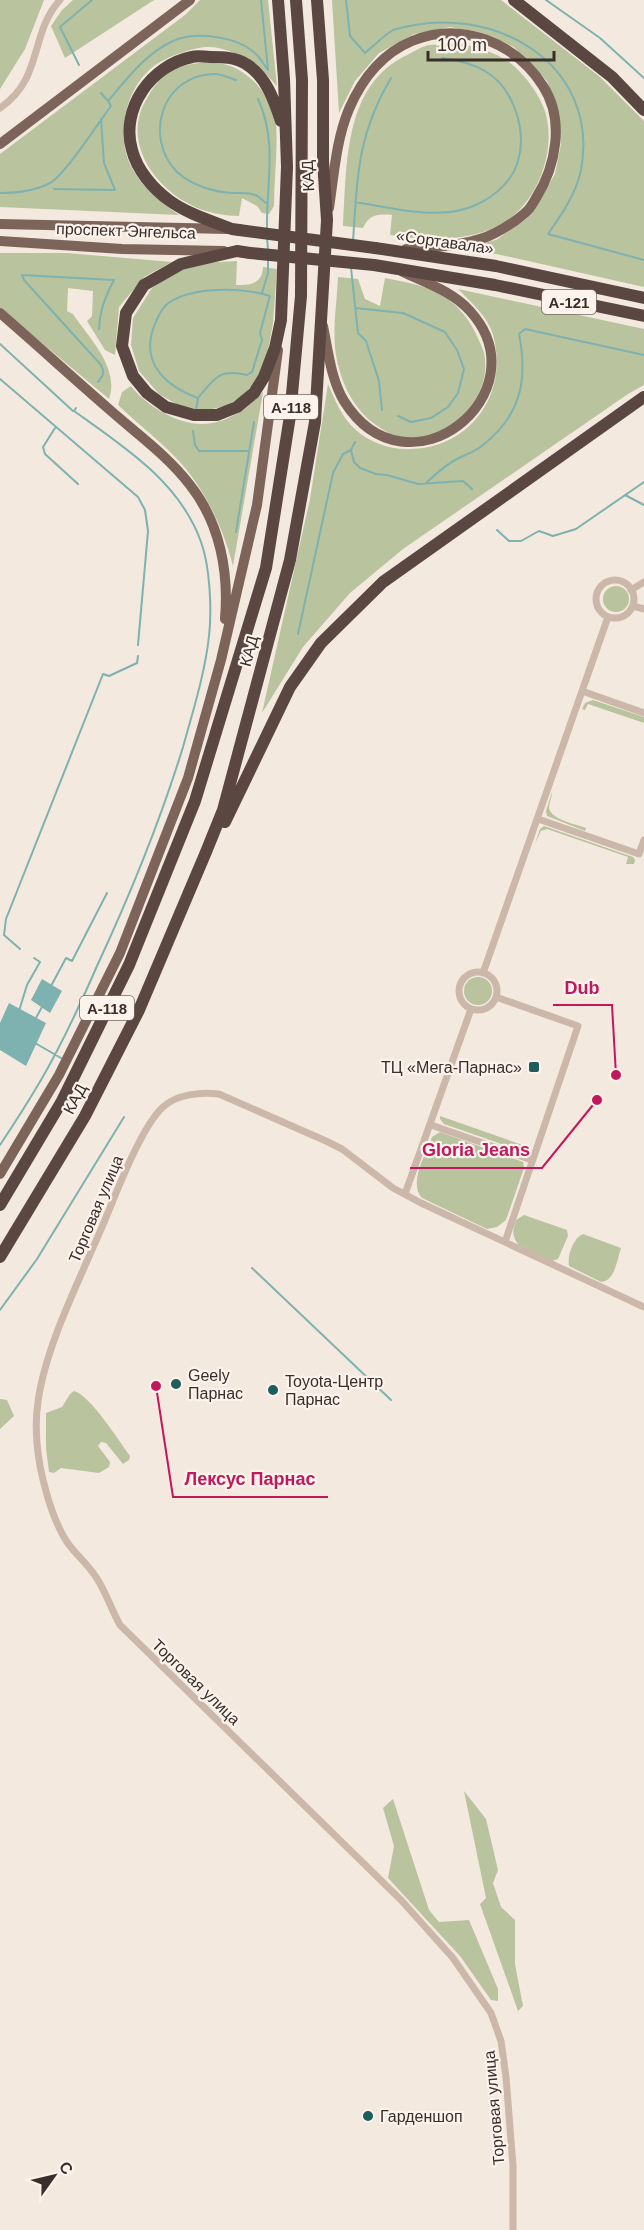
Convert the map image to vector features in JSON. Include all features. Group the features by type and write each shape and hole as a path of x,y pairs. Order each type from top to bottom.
{"highway":[{"path":"237,251 181,264 144,285 126,313 122,346 133,376 147,393 166,407 194,415 217,415 237,407 254,393 264,376 274,348 281,320 287,167 278,0"},
{"name":"КАД","path":"0,1205 62,1101 129,965 195,801 266,568 290,416 301,296 302,80 296,0"},
{"name":"КАД","path":"0,1257 85,1116 139,1010 224,810 290,560 315,422 327,220 323,161 323,80 317,0"},
{"path":"514,0 612,77 644,110"},
{"name":"«Сортавала»","path":"287,167 282,123 269,88 246,63 230,58 193,56 173,63 147,83 131,114 132,150 141,170 152,184 170,201 190,212 235,230 496,266 644,298"},
{"name":"проспект Энгельса","path":"237,251 250,253"},
{"name":"«Сортавала»","path":"250,253 392,267 495,285 644,316"},
{"path":"206,852 231,812 290,687 321,643 383,582 644,397"}],"main road":[{"path":"0,144 190,0"},
{"path":"327,220 339,144 349,110 373,68 388,54 421,38 459,33 478,36 510,52 543,86 554,116 556,144 546,182 527,212 494,234 457,244 382,249"},
{"name":"проспект Энгельса","path":"0,224 235,230"},
{"name":"проспект Энгельса","path":"0,240 122,249 237,251"},
{"path":"322,319 331,366 343,400 365,426 383,436 408,442 440,437 457,428 471,415 483,398 488,381 491,365 489,348 482,330 470,311 445,291 392,267"},
{"path":"0,313 166,458 191,485 207,511 224,560 227,594 221,660"},
{"path":"0,1174 58,1075 120,953 188,778 221,660 257,505 281,320"}],"street":[{"path":"0,108 12,100 22,88 35,59 50,11 60,0"},
{"path":"615,580 627,584 634,600 633,606 620,618 608,617 603,614 596,603 598,590 608,581 615,580"},
{"path":"631,590 644,582"},
{"path":"633,606 644,609"},
{"path":"483,973 608,617"},
{"path":"582,691 644,713"},
{"path":"538,819 639,854 644,840"},
{"path":"477,972 483,973 493,980 496,997 483,1010 471,1009 462,1002 460,985 466,976 477,972"},
{"path":"496,997 578,1026 505,1242"},
{"path":"471,1009 405,1194 644,1307"},
{"name":"Торговая улица","path":"405,1194 326,1140 219,1094 205,1092 190,1094 164,1105 148,1128 125,1172 60,1326 38,1402 37,1444 44,1483 65,1540 95,1575 120,1625 401,1900 453,1958 491,2013 501,2041 506,2077 513,2166 513,2230"},
{"path":"431,1125 532,1160"}],"green space":[{"path":"0,0 44,0 25,49 0,89"},
{"path":"73,0 154,0 65,58 51,26 62,10"},
{"path":"200,0 268,0 277,86 250,60 212,47 194,49 172,56 154,66 144,75 130,100 126,114 124,143 127,157 133,170 148,190 179,215 0,207 0,154 185,15"},
{"path":"332,0 501,0 600,77 644,121 644,287 465,247 496,240 531,215 555,174 561,144 559,115 547,81 514,47 479,32 450,27 414,34 379,53 355,81 339,113"},
{"path":"460,43 508,61 523,76 539,98 545,111 548,142 546,158 535,189 515,215 502,224 462,237 433,239 390,235 392,215 371,217 363,228 343,226 352,129 360,106 371,86 386,68 420,48 428,45"},
{"path":"204,62 227,65 244,73 265,95 274,113 277,143 274,206 269,214 262,213 257,206 242,198 239,216 214,213 196,207 177,197 154,174 145,161 138,131 139,116 148,96 157,83 173,69"},
{"path":"0,253 67,253 172,262 144,277 119,307 115,355 105,350 87,321 92,316 93,291 68,288 67,311 73,314 107,365 111,387 109,399 0,308"},
{"path":"237,261 236,285 246,285 258,280 263,267 277,269 273,323 267,356 256,382 240,398 225,406 204,411 178,405 159,394 139,371 131,345 133,318 152,288 171,272 202,263"},
{"path":"338,277 358,279 365,299 380,306 385,278 421,286 448,299 467,318 483,349 485,369 482,386 475,401 451,425 420,438 399,437 376,425 356,405 343,381 336,355"},
{"path":"458,289 644,329 644,385 403,549 350,593 303,647 262,713 310,499 328,384 339,408 351,425 367,438 380,444 400,449 428,447 448,440 465,430 479,415 489,398 495,378 497,357 491,328 479,310"},
{"path":"131,386 146,401 167,415 190,423 201,424 218,422 235,415 263,392 233,566 215,515 202,491 170,452 118,405 122,392"},
{"path":"616,586 625,590 629,599 625,608 616,612 607,608 603,599 607,590"},
{"path":"593,700 644,717 644,723 588,704 585,710 582,709 585,703"},
{"path":"552,792 550,811 558,818 586,828 585,831 547,816 546,811"},
{"path":"544,826 633,857 634,864 626,864 628,857 547,829 541,831 535,844 540,829"},
{"path":"478,977 488,981 492,991 488,1001 478,1005 468,1001 464,991 468,981"},
{"path":"440,1116 531,1148 524,1152 444,1124"},
{"path":"440,1132 523,1162 524,1168 506,1220 497,1227 487,1229 422,1198 418,1192 417,1177 423,1160 432,1137"},
{"path":"524,1215 567,1230 568,1236 558,1259 552,1261 516,1242 513,1233 516,1220"},
{"path":"583,1234 621,1248 615,1269 606,1281 601,1282 569,1266 571,1248 576,1239"},
{"path":"74,1391 81,1394 104,1419 130,1456 129,1460 123,1464 106,1443 101,1442 98,1446 110,1462 109,1467 99,1473 61,1468 54,1473 49,1472 46,1413 62,1407"},
{"path":"0,1399 7,1400 14,1416 0,1429"},
{"path":"464,1791 486,1819 498,1870 493,1883 501,1907 515,1920 515,1964 523,2006 518,2011 480,1904 486,1898"},
{"path":"393,1799 429,1910 439,1922 469,1920 498,1989 498,2001 491,2000 460,1956 388,1878 394,1846 383,1808"}],"water":[{"path":"42,979 62,991 50,1013 31,1000"},
{"path":"9,1003 46,1023 26,1066 0,1050 0,1023"}],"waterway":[{"path":"79,65 60,27 92,0"},
{"path":"0,193 32,190 56,178 111,106 108,101 122,84 154,52 173,41 193,36 205,36 239,43 258,57 268,70 261,0"},
{"path":"346,0 350,36 365,53 393,30 430,23 466,24 500,33 531,48 556,70 574,98 583,132 579,179 568,204 548,234 644,260"},
{"path":"546,0 600,38 644,78"},
{"path":"355,202 417,212 449,212 484,201 503,187 512,175 518,161 521,137 511,99 504,88 485,71 464,62 442,58"},
{"path":"236,80 214,74 196,77 182,85 170,96 163,110 160,126 161,142 167,158 177,172 189,181 218,191 253,194 266,203"},
{"path":"353,242 358,177 365,138 371,119 391,78"},
{"path":"101,93 107,100"},
{"path":"258,99 268,131 270,163 267,229"},
{"path":"54,189 115,190 104,163 101,119"},
{"path":"267,237 268,250"},
{"path":"262,293 268,273 268,258"},
{"path":"351,268 358,333 366,341 379,381 382,410"},
{"path":"22,275 114,280 100,316 99,329"},
{"path":"22,275 101,365 103,374 98,382"},
{"path":"196,410 198,398 167,381 154,364 150,342 162,310 176,299 202,291 245,291 270,296 260,333 262,340 252,372 247,375 230,373 218,376 198,398"},
{"path":"355,308 403,313 445,332 457,350 464,369 458,393 448,407 431,418 411,422 398,416"},
{"path":"426,483 451,462 480,447 496,434 506,421 519,396 523,367 519,334 525,329 644,355"},
{"path":"0,344 73,411"},
{"path":"0,379 138,497 145,510 148,531 138,645"},
{"path":"0,1145 41,1080 63,1038 133,885 183,747 202,678 209,636 208,575 204,552 192,521 165,483 130,452 74,411 76,408"},
{"path":"236,532 254,422"},
{"path":"55,428 43,447 45,454 78,484"},
{"path":"193,431 195,445 199,451 249,451"},
{"path":"355,442 351,450 354,462 360,468 418,484 463,481 472,489"},
{"path":"298,634 333,473 343,454 351,450"},
{"path":"497,530 509,541 521,541 539,531 553,536 576,529 644,482"},
{"path":"625,495 644,505"},
{"path":"20,949 4,935 6,919 103,674 109,676 137,663 138,656"},
{"path":"51,986 66,958 72,961 107,893"},
{"path":"19,1011 27,985 40,962 34,958"},
{"path":"36,1018 43,1005"},
{"path":"35,1043 61,1058"},
{"path":"0,1310 37,1259 124,1117"},
{"path":"252,1268 391,1400"}],"place":[{"name":"ТЦ «Мега-Парнас»","path":"534,1067"},
{"name":"Dub","path":"616,1075"},
{"name":"Gloria Jeans","path":"597,1100"},
{"name":"Geely Парнас","path":"176,1384"},
{"name":"Лексус Парнас","path":"156,1386"},
{"name":"Toyota-Центр Парнас","path":"273,1390"},
{"name":"Гарденшоп","path":"368,2116"}]}
